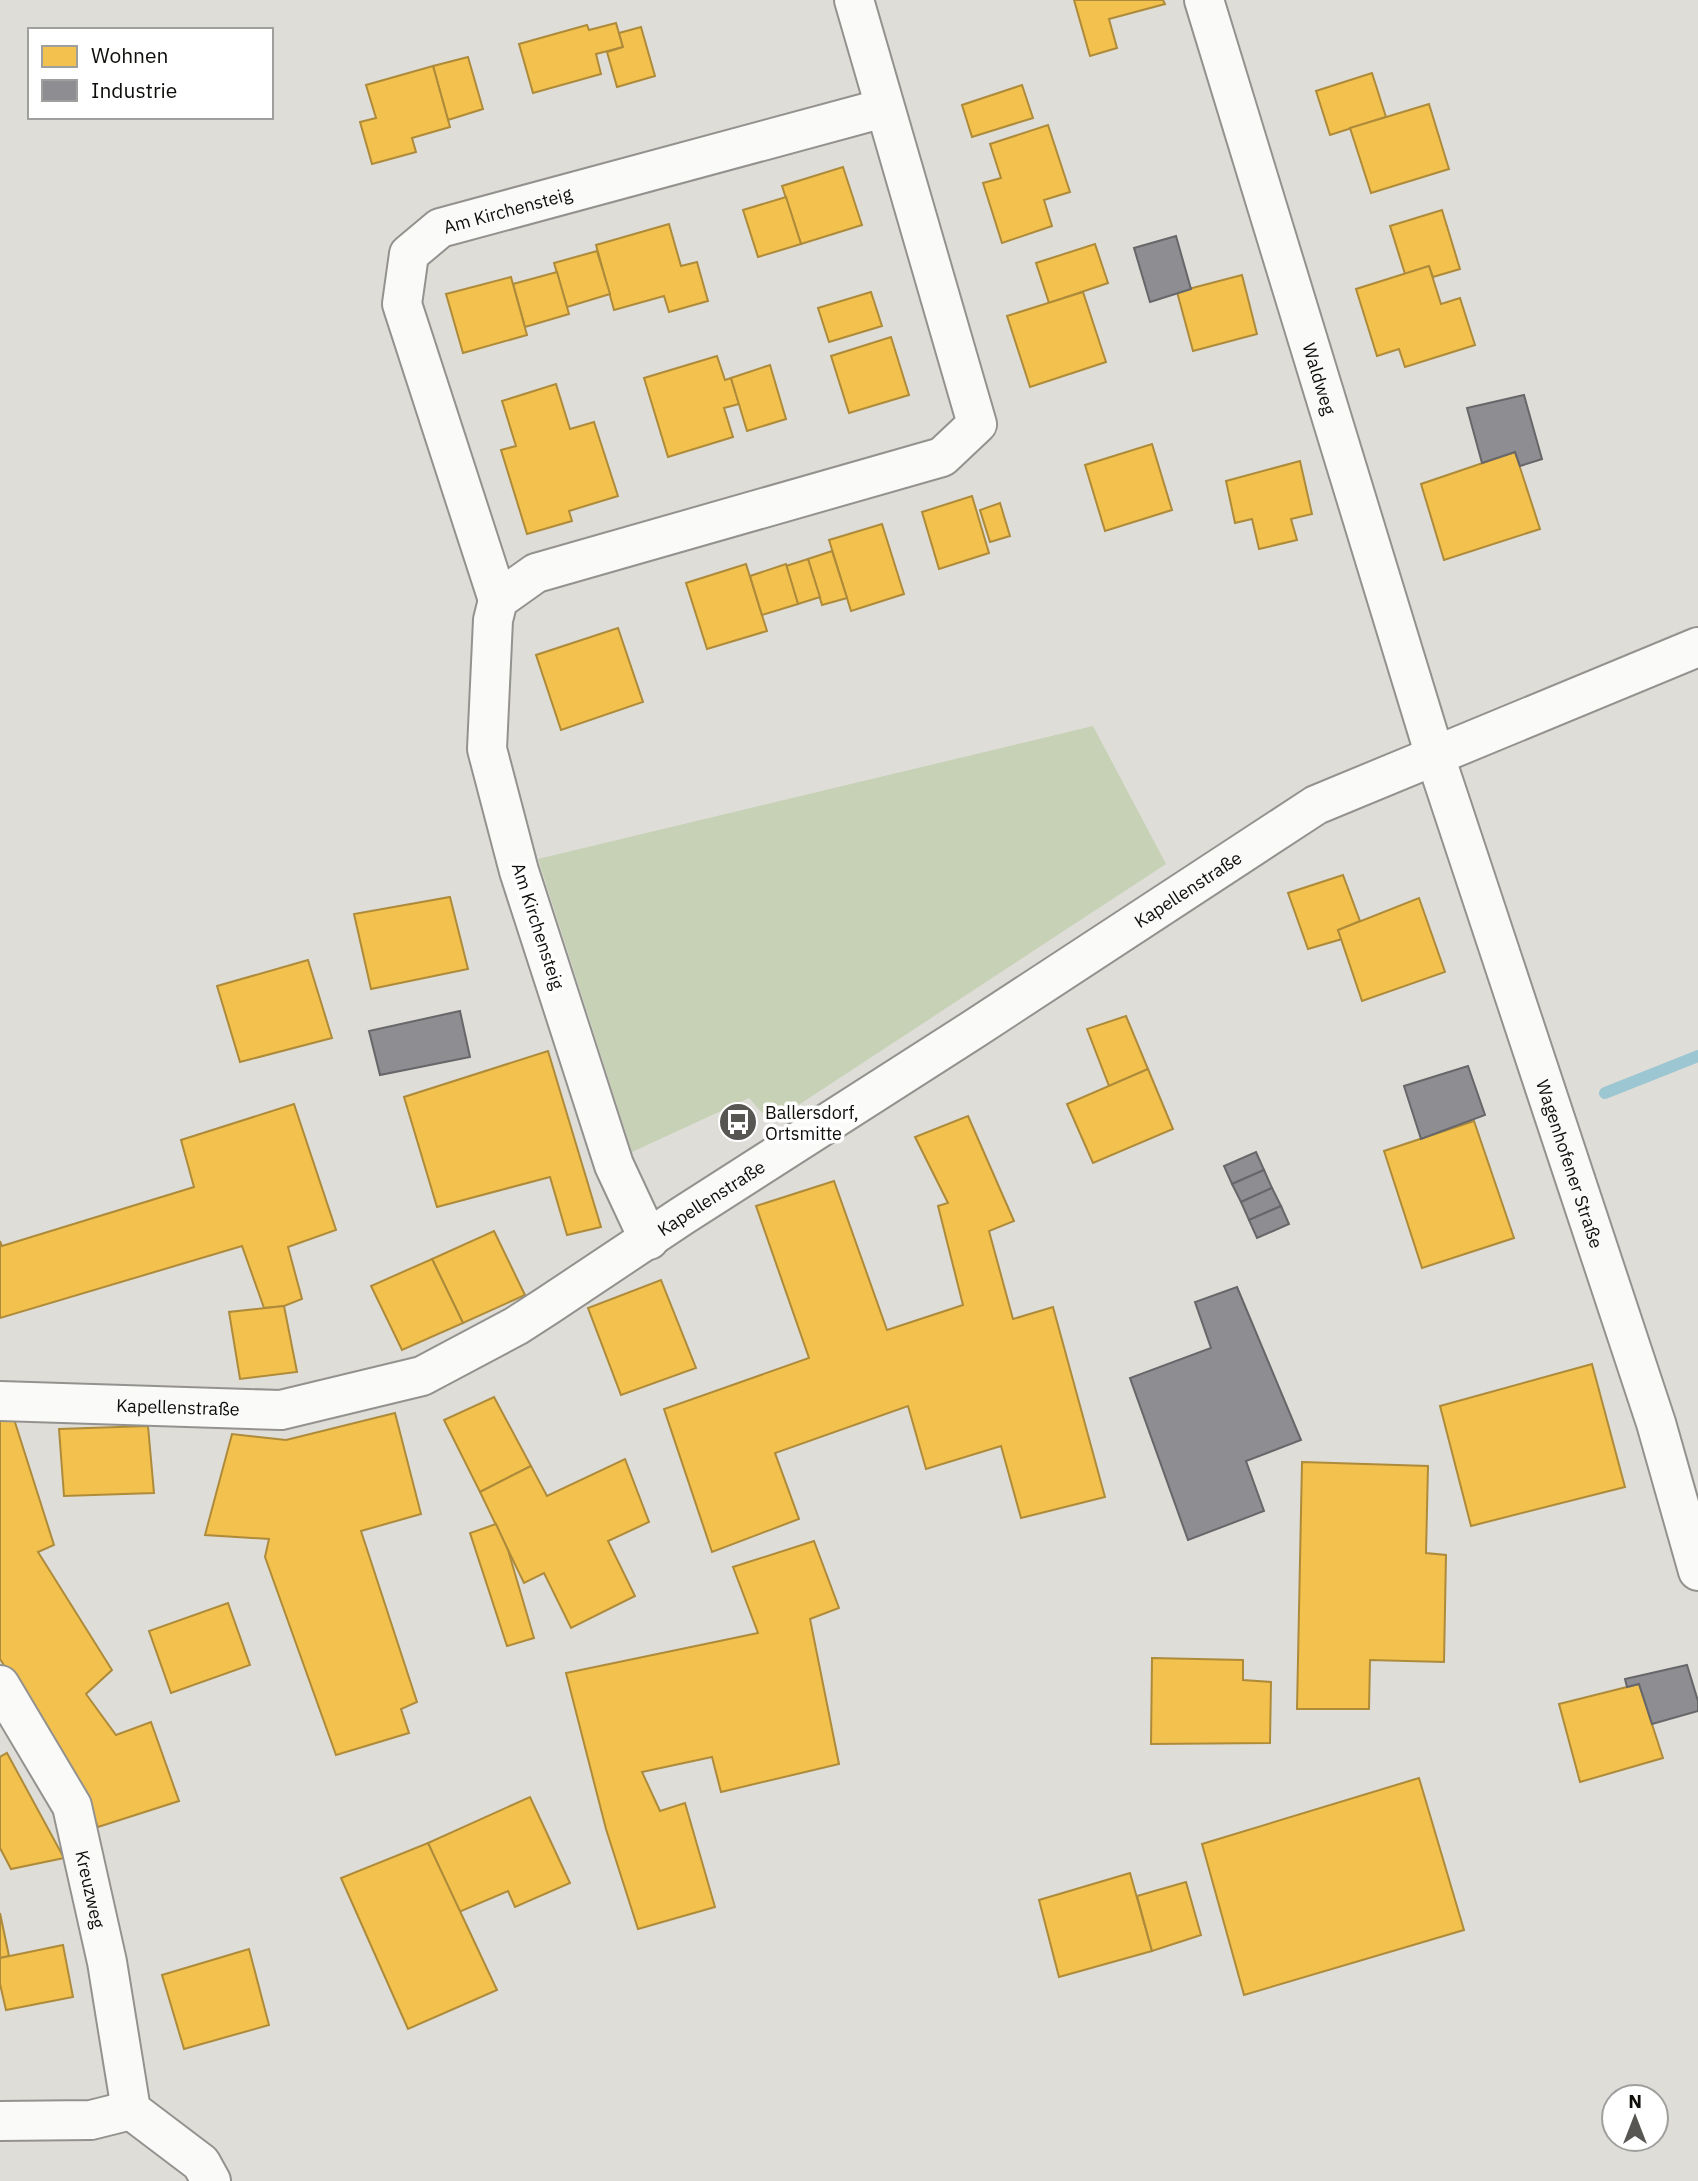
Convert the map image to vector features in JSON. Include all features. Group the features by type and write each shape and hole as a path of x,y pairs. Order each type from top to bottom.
{"street":[{"path":"498,600 536,573 942,457 977,424 854,0"},
{"name":"Waldweg","path":"1204,0 1435,756"},
{"name":"Am Kirchensteig","path":"649,1240 614,1165 519,871 487,749 493,620 498,600 402,304 409,254 440,228 884,108"},
{"name":"Kapellenstraße","path":"0,1401 281,1410 422,1376 516,1326 1316,805 1698,646"},
{"name":"Wagenhofener Straße","path":"1435,756 1656,1423 1698,1571"},
{"name":"Kreuzweg","path":"0,1685 72,1806 107,1962 131,2110"},
{"path":"0,2121 91,2120 131,2110 201,2163 211,2181"}],"green space":[{"path":"1093,726 1166,864 771,1123 749,1098 632,1152 538,859"}],"building: Wohnen":[{"path":"1074,0 1163,0 1165,4 1109,19 1117,48 1090,56"},
{"path":"616,23 623,47 596,54 601,74 533,93 519,44 587,25 589,30"},
{"path":"641,27 655,76 617,87 607,52 623,47 619,33"},
{"path":"468,57 483,109 448,120 433,66"},
{"path":"433,66 450,127 412,138 416,152 372,164 360,122 376,118 366,85"},
{"path":"1372,73 1386,117 1330,135 1316,91"},
{"path":"1022,85 1033,118 972,137 962,105"},
{"path":"1429,104 1449,169 1371,193 1350,128"},
{"path":"1048,125 1070,192 1044,200 1052,226 1002,243 983,183 1001,178 990,144"},
{"path":"843,167 862,225 801,244 782,186"},
{"path":"786,197 801,244 758,257 743,210"},
{"path":"1442,210 1460,269 1433,277 1429,266 1405,274 1390,226"},
{"path":"669,224 681,266 697,262 708,301 669,312 664,296 614,310 596,245"},
{"path":"1095,244 1108,283 1049,303 1036,263"},
{"path":"597,251 610,294 567,307 554,263"},
{"path":"1429,266 1441,304 1460,298 1475,345 1405,367 1399,349 1377,356 1356,289"},
{"path":"557,272 569,314 525,327 513,284"},
{"path":"1242,275 1257,334 1193,351 1177,292"},
{"path":"511,277 527,335 463,353 446,294"},
{"path":"871,292 882,326 829,342 818,308"},
{"path":"1083,292 1106,362 1030,387 1007,316"},
{"path":"891,337 909,395 849,413 831,356"},
{"path":"717,356 725,380 731,378 739,404 724,408 733,437 668,457 644,378"},
{"path":"770,365 786,419 747,431 731,378"},
{"path":"556,384 570,429 594,422 618,496 569,511 572,521 527,534 501,450 516,446 502,401"},
{"path":"1152,444 1172,510 1105,531 1085,465"},
{"path":"1515,452 1540,529 1444,560 1421,484"},
{"path":"1300,461 1312,514 1291,519 1297,540 1259,549 1252,519 1235,523 1226,481"},
{"path":"972,496 989,553 939,569 922,512"},
{"path":"1000,503 1010,536 990,542 980,510"},
{"path":"882,524 904,594 851,611 829,540"},
{"path":"832,551 847,598 822,605 808,559"},
{"path":"808,559 820,597 798,604 786,566"},
{"path":"746,564 767,631 707,649 686,583"},
{"path":"786,564 798,604 762,615 750,576"},
{"path":"618,628 643,702 561,730 536,655"},
{"path":"1343,875 1360,921 1338,930 1342,939 1308,949 1288,893"},
{"path":"450,897 468,969 371,989 354,914"},
{"path":"1419,898 1445,972 1362,1001 1338,930"},
{"path":"308,960 332,1038 240,1062 217,986"},
{"path":"1126,1016 1148,1069 1109,1086 1087,1029"},
{"path":"548,1051 601,1227 567,1235 550,1177 437,1207 404,1097"},
{"path":"1148,1069 1173,1129 1093,1163 1067,1104"},
{"path":"294,1104 336,1230 288,1247 302,1299 284,1306 264,1308 242,1246 0,1318 0,1241 2,1246 194,1187 181,1140"},
{"path":"968,1116 1014,1221 989,1231 1013,1319 1053,1307 1105,1497 1021,1518 1001,1446 926,1469 908,1406 775,1453 799,1519 712,1552 664,1409 809,1358 756,1206 834,1181 887,1330 963,1305 938,1206 948,1203 915,1137"},
{"path":"1474,1121 1514,1238 1422,1268 1384,1151"},
{"path":"494,1231 525,1295 463,1323 432,1259"},
{"path":"432,1259 463,1323 402,1350 371,1286"},
{"path":"661,1280 696,1368 621,1395 588,1308"},
{"path":"284,1306 297,1372 240,1379 229,1312"},
{"path":"1592,1364 1625,1487 1471,1526 1440,1406"},
{"path":"494,1397 531,1466 480,1492 444,1420"},
{"path":"395,1413 421,1514 361,1531 417,1702 401,1709 409,1733 336,1755 265,1557 269,1539 205,1535 232,1434 286,1440"},
{"path":"13,1416 54,1545 38,1552 112,1670 86,1694 116,1735 151,1722 179,1801 98,1827 75,1775 0,1659 0,1418"},
{"path":"148,1426 154,1493 64,1496 59,1429"},
{"path":"625,1459 649,1522 608,1541 635,1596 571,1628 544,1573 524,1583 480,1492 531,1466 547,1496"},
{"path":"1302,1462 1428,1466 1426,1553 1446,1555 1444,1662 1370,1660 1369,1709 1297,1709"},
{"path":"496,1524 508,1550 534,1638 507,1646 470,1533"},
{"path":"814,1541 839,1608 810,1619 839,1764 721,1792 712,1757 642,1772 660,1811 685,1803 715,1907 638,1929 606,1829 566,1673 758,1633 733,1567"},
{"path":"228,1603 250,1665 171,1693 149,1631"},
{"path":"1152,1658 1243,1660 1243,1680 1271,1682 1270,1743 1151,1744"},
{"path":"1639,1684 1663,1758 1580,1782 1559,1704"},
{"path":"7,1753 64,1858 11,1869 0,1848 0,1757"},
{"path":"1419,1778 1464,1930 1244,1995 1202,1844"},
{"path":"530,1797 570,1883 515,1907 508,1891 459,1912 428,1843"},
{"path":"428,1843 497,1990 408,2029 341,1878"},
{"path":"1130,1873 1152,1951 1059,1977 1039,1900"},
{"path":"1186,1882 1201,1935 1152,1951 1137,1896"},
{"path":"0,1913 9,1956 0,1958"},
{"path":"63,1945 73,1997 6,2010 0,1984 0,1958"},
{"path":"249,1949 269,2025 184,2049 162,1975"}],"building: Industrie":[{"path":"1176,236 1191,289 1150,302 1134,248"},
{"path":"1524,395 1542,459 1520,466 1515,452 1482,463 1467,408"},
{"path":"460,1011 470,1057 380,1075 369,1031"},
{"path":"1468,1066 1485,1115 1421,1139 1404,1086"},
{"path":"1256,1152 1264,1170 1232,1184 1224,1166"},
{"path":"1264,1170 1272,1188 1241,1202 1232,1184"},
{"path":"1272,1188 1281,1206 1249,1220 1241,1202"},
{"path":"1281,1206 1289,1224 1257,1238 1249,1220"},
{"path":"1237,1287 1301,1440 1246,1461 1264,1511 1188,1540 1130,1378 1211,1348 1195,1302"},
{"path":"1687,1665 1698,1701 1698,1711 1652,1724 1639,1684 1627,1687 1625,1679"}],"waterway":[{"path":"1605,1093 1698,1056"}],"place":[{"name":"Ballersdorf, Ortsmitte","path":"738,1122"}]}
